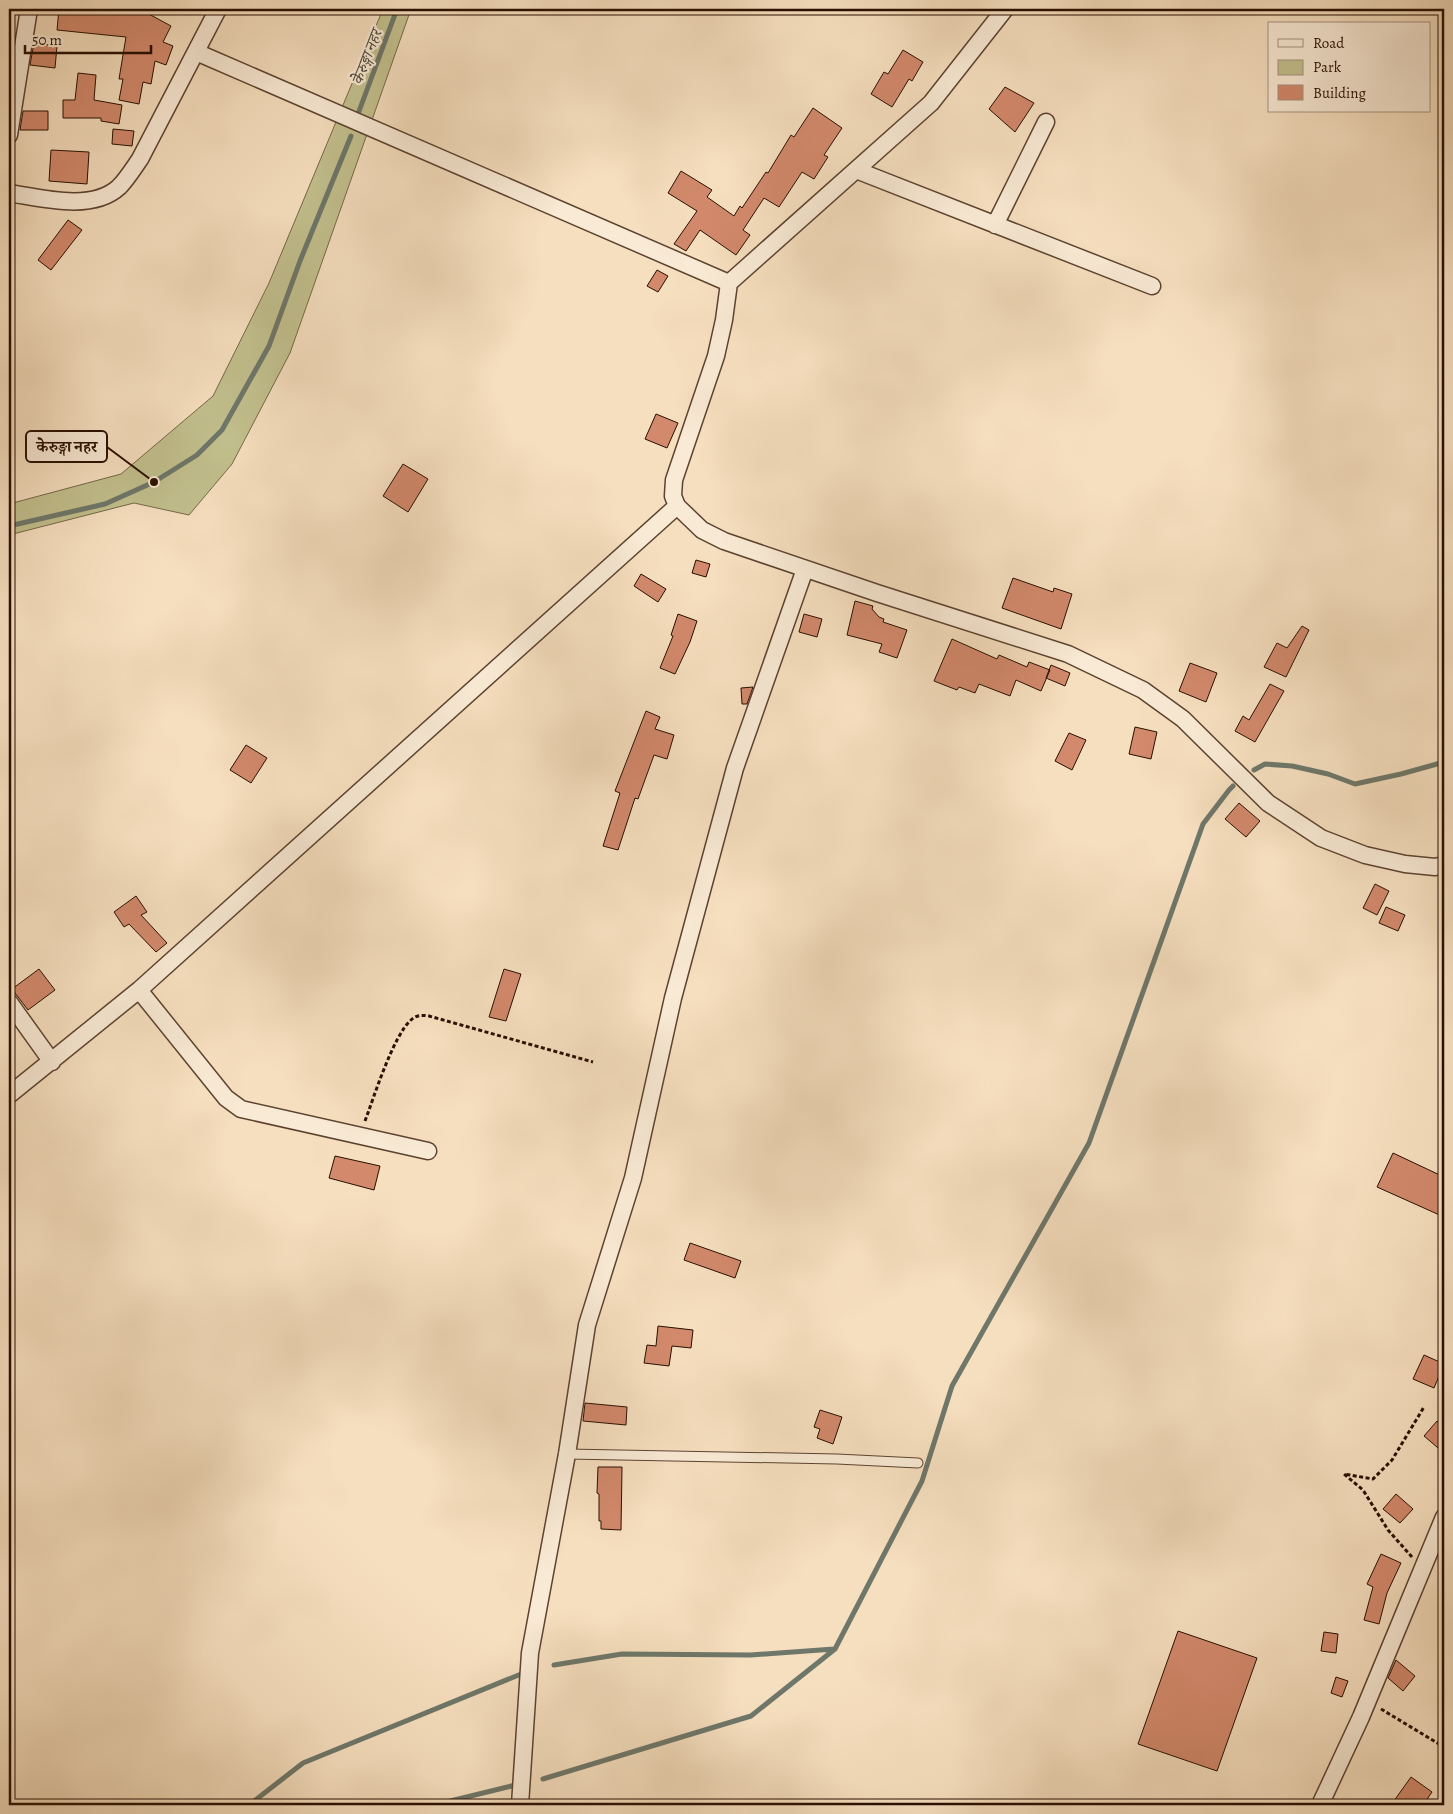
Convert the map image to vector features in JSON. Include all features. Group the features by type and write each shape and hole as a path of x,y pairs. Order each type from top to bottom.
{"street":[{"path":"9,135 29,9"},
{"path":"9,193 70,202 104,197 118,188 130,175 140,159 218,9"},
{"path":"1005,9 931,103 729,283 724,320 716,356 674,480 673,496 677,506 702,530 724,541 1068,654 1143,690 1183,719 1268,803 1321,838 1365,855 1405,864 1436,867 1444,865"},
{"path":"196,52 729,283"},
{"path":"995,225 1046,122"},
{"path":"856,170 1152,286"},
{"path":"9,1095 139,990 677,506"},
{"path":"520,1805 530,1653 567,1454 587,1325 633,1178 678,979 736,768 805,569"},
{"path":"139,990 226,1098 241,1109 428,1151"},
{"path":"9,1002 52,1062"},
{"path":"1320,1805 1368,1701 1444,1517"}],"lane":[{"path":"567,1454 837,1459 918,1463"}],"path":[{"path":"359,1136 399,1035 411,1020 419,1015 437,1018 593,1062"},
{"path":"1422,1568 1388,1530 1363,1490 1344,1474 1373,1479 1392,1460 1424,1407"},
{"path":"1368,1701 1444,1746"}],"green space":[{"path":"383,9 411,9 290,353 232,464 189,515 134,503 9,535 9,504 121,474 213,396 269,283"}],"building":[{"path":"59,9 147,9 147,13 171,26 163,42 173,46 166,65 155,61 151,84 143,82 139,104 119,100 123,79 119,79 126,37 57,30"},
{"path":"34,43 57,46 55,68 30,65"},
{"path":"903,50 923,62 912,81 909,79 892,107 871,94 884,72 888,74"},
{"path":"78,73 96,75 94,100 122,105 119,124 101,121 101,118 63,118 63,100 75,100"},
{"path":"1005,87 1034,103 1015,132 989,109"},
{"path":"813,108 842,128 824,155 828,157 814,179 802,172 779,207 764,198 743,230 750,235 736,255 700,230 686,251 674,244 697,211 668,193 681,171 712,190 707,197 734,216 740,206 742,208 766,172 768,173 791,135 794,137"},
{"path":"23,111 48,111 48,130 20,130"},
{"path":"113,129 134,131 132,146 112,144"},
{"path":"51,150 89,152 87,184 49,181"},
{"path":"68,220 82,230 51,270 38,260"},
{"path":"657,270 668,276 658,292 647,286"},
{"path":"656,414 678,423 667,448 645,439"},
{"path":"403,464 428,479 408,512 383,496"},
{"path":"696,560 710,564 706,577 692,573"},
{"path":"641,574 666,589 658,602 634,586"},
{"path":"1013,578 1053,592 1054,588 1072,594 1061,629 1002,608"},
{"path":"855,601 873,606 872,609 879,617 884,619 883,622 907,630 897,658 879,652 882,644 847,635"},
{"path":"678,614 697,621 690,642 675,674 660,668 673,636 671,635"},
{"path":"804,614 822,619 817,637 799,632"},
{"path":"1302,626 1309,630 1286,677 1264,667 1277,643 1287,648"},
{"path":"952,639 997,659 999,655 1027,667 1029,662 1050,670 1041,691 1016,680 1010,696 979,684 975,693 959,687 957,690 934,681"},
{"path":"1190,663 1217,673 1206,702 1179,691"},
{"path":"1051,665 1070,673 1065,686 1046,678"},
{"path":"1270,684 1284,691 1255,742 1235,731 1243,716 1249,720"},
{"path":"753,687 747,704 742,704 741,688"},
{"path":"646,711 660,717 655,729 674,735 667,759 654,755 638,799 635,798 618,850 603,846 620,793 615,791"},
{"path":"1135,727 1157,732 1151,759 1129,754"},
{"path":"1069,733 1086,740 1072,770 1055,761"},
{"path":"246,745 267,758 251,783 230,770"},
{"path":"1239,803 1260,821 1246,837 1225,819"},
{"path":"1375,884 1389,891 1377,915 1363,908"},
{"path":"136,896 147,912 141,915 167,943 156,952 129,924 124,927 114,912"},
{"path":"1386,907 1405,915 1398,931 1379,923"},
{"path":"39,969 55,990 28,1010 12,989"},
{"path":"504,969 521,974 506,1021 489,1017"},
{"path":"1393,1153 1444,1177 1444,1217 1377,1187"},
{"path":"335,1156 380,1166 374,1190 329,1178"},
{"path":"690,1243 741,1261 735,1278 684,1260"},
{"path":"658,1326 693,1330 691,1348 672,1346 669,1366 644,1363 647,1345 656,1346"},
{"path":"1424,1355 1444,1364 1434,1388 1413,1379"},
{"path":"585,1403 627,1407 626,1425 583,1421"},
{"path":"820,1410 842,1417 833,1444 817,1438 820,1429 814,1427"},
{"path":"1437,1421 1444,1428 1444,1453 1424,1436"},
{"path":"598,1467 622,1467 621,1530 601,1529 601,1521 599,1521 599,1494 597,1493"},
{"path":"1396,1494 1413,1509 1400,1523 1383,1509"},
{"path":"1381,1554 1401,1563 1387,1593 1379,1624 1364,1620 1373,1587 1367,1584"},
{"path":"1178,1631 1257,1658 1217,1771 1138,1744"},
{"path":"1324,1632 1338,1634 1336,1653 1321,1651"},
{"path":"1396,1660 1415,1676 1403,1691 1388,1678"},
{"path":"1336,1677 1348,1681 1342,1697 1331,1693"},
{"path":"1411,1777 1432,1792 1423,1805 1391,1805"}],"waterway":[{"name":"केेरुङ्गा नहर","path":"358,114 397,9"},
{"name":"केेरुङ्गा नहर","path":"9,526 105,504 154,482 197,455 222,430 269,346 300,261 351,136"},
{"path":"1254,770 1265,764 1292,766 1328,774 1355,784 1444,762"},
{"path":"543,1779 751,1716 835,1649 922,1481 952,1386 1089,1143 1203,824 1233,786"},
{"path":"554,1665 622,1654 751,1655 834,1649"},
{"path":"249,1805 303,1763 526,1672"},
{"path":"434,1805 520,1784"}],"place":[{"name":"केेरुङ्गा नहर","path":"154,482"}]}
